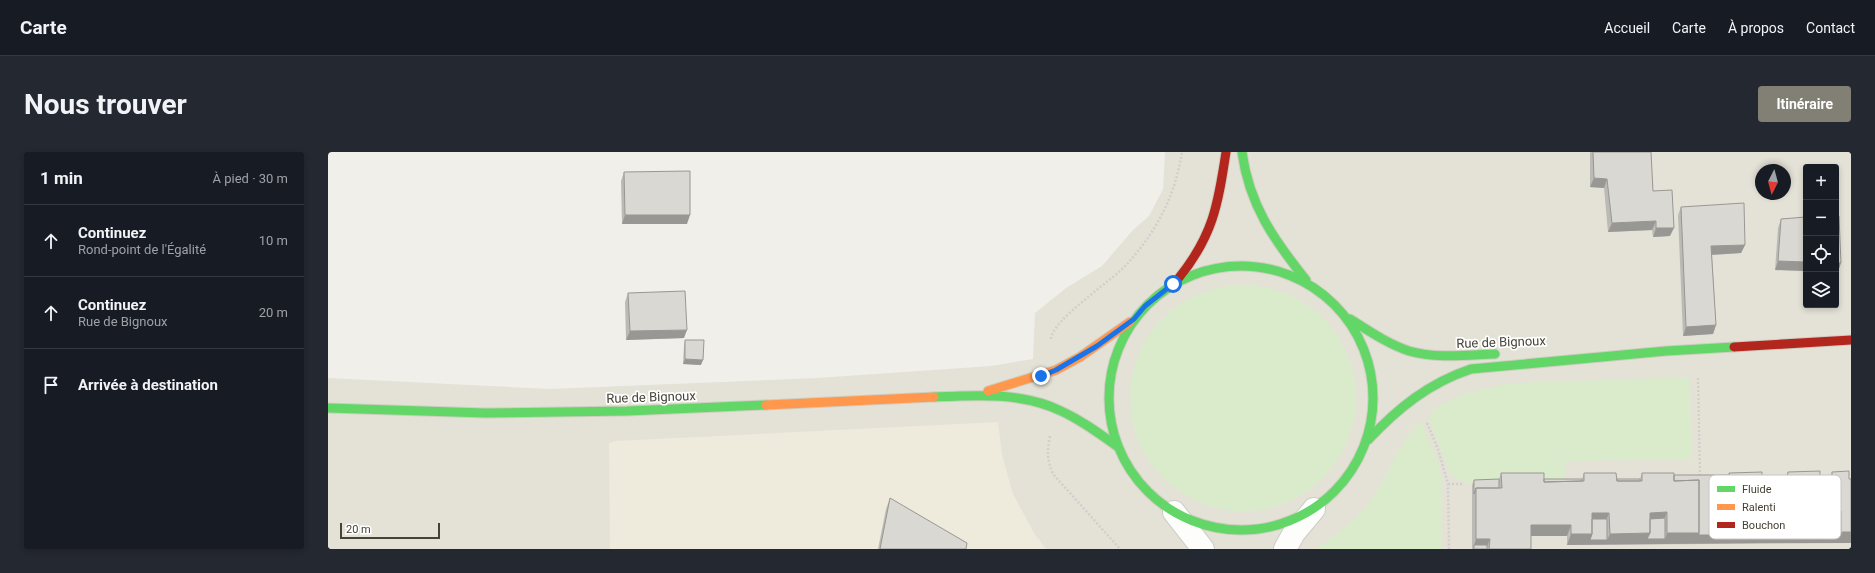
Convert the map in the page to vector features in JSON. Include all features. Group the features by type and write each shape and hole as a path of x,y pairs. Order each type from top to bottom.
{"street":[{"path":"1203,549 1174,512 1146,490 1126,462 1118,447 1111,422 1109,385 1114,360 1125,333 1134,319 1149,303 1173,284 1196,257 1205,241 1219,202 1226,152"},
{"path":"1242,152 1246,178 1260,217 1294,266 1310,284 1331,300 1345,315 1364,346 1373,381 1372,420 1367,440 1360,458 1347,478 1333,494 1314,509 1294,533 1285,549"},
{"path":"1173,284 1202,271 1218,267 1237,265 1256,266 1283,272 1310,284"},
{"name":"Rue de Bignoux","path":"1345,315 1388,341 1409,351 1447,356 1504,354"},
{"name":"Rue de Bignoux","path":"974,395 1056,370 1080,357 1134,319"},
{"name":"Rue de Bignoux","path":"1367,440 1389,417 1425,389 1453,374 1484,367 1666,351 1851,340"},
{"name":"Rue de Bignoux","path":"1534,354 1666,351"},
{"name":"Rue de Bignoux","path":"328,408 485,413 627,411 974,395 1023,399 1051,406 1070,415 1118,447"},
{"path":"1174,512 1203,524 1218,528 1241,530 1281,524 1314,509"}],"path":[{"path":"1696,349 1700,475"},
{"path":"1425,418 1438,449 1448,484 1449,549"},
{"path":"1448,484 1464,484"}],"shaded area":[{"path":"1165,152 1851,152 1851,549 328,549 328,378 550,389 817,378 991,366 1033,359 1035,313 1066,288 1102,266 1133,230 1149,216 1163,189"},
{"path":"998,422 1002,455 1013,494 1034,533 1046,549 610,549 609,443 616,441"}],"green space":[{"path":"1243,285 1265,287 1296,298 1323,318 1343,345 1354,376 1356,398 1354,420 1343,451 1323,478 1296,498 1265,509 1243,511 1221,509 1190,498 1163,478 1143,451 1132,420 1130,398 1132,376 1143,345 1163,318 1190,298 1221,287"},
{"path":"1689,377 1692,459 1564,461 1566,484 1472,485 1454,477 1450,473 1429,418 1435,410 1444,403 1455,398 1482,389 1507,384"},
{"path":"1421,421 1436,457 1441,474 1442,549 1317,549 1352,521 1370,502 1383,482 1399,450"}],"building":[{"path":"1593,152 1651,152 1653,191 1672,190 1674,228 1656,228 1656,221 1612,223 1607,179 1594,178"},
{"path":"690,171 690,215 625,215 624,172"},
{"path":"1744,203 1745,245 1711,246 1716,325 1686,327 1681,207"},
{"path":"1839,216 1841,263 1839,263"},
{"path":"1803,217 1803,262 1778,261 1781,219"},
{"path":"685,291 687,330 630,331 628,293"},
{"path":"685,340 704,340 703,360 685,359"},
{"path":"1820,471 1820,475 1788,475 1788,472"},
{"path":"1849,471 1849,479 1851,479 1851,532 1841,532 1841,475 1832,475 1832,472"},
{"path":"1762,472 1762,475 1729,475 1729,473"},
{"path":"1501,473 1544,473 1544,482 1584,481 1584,473 1616,473 1617,481 1642,481 1642,473 1674,473 1674,481 1699,480 1699,533 1667,533 1667,512 1650,513 1650,533 1610,534 1609,513 1592,513 1592,534 1571,534 1571,525 1531,525 1531,549 1489,549 1490,539 1476,539 1476,488 1502,488"},
{"path":"1674,475 1709,475 1709,535 1699,535 1699,480 1674,481"},
{"path":"1499,479 1499,488 1476,488 1474,494 1474,480"},
{"path":"1544,479 1582,479 1582,481 1544,482"},
{"path":"1617,479 1640,479 1640,481 1617,481"},
{"path":"890,498 967,543 966,549 880,549"},
{"path":"1665,518 1665,539 1647,539 1650,533 1650,519"},
{"path":"1592,519 1607,519 1607,540 1590,540 1592,534"},
{"path":"1474,545 1487,545 1487,549 1474,549"}],"traffic: fast":[{"path":"1242,152 1250,189 1257,205 1283,251 1306,280"},
{"path":"1228,266 1254,266 1279,271 1303,281 1315,288 1335,304 1351,324 1363,347 1371,372 1373,398 1371,424 1363,449 1351,472 1335,492 1315,508 1303,515 1279,525 1254,530 1228,530 1203,525 1179,515 1167,508 1147,492 1131,472 1124,460 1114,436 1109,411 1109,385 1114,360 1124,336 1131,324 1147,304 1167,288 1179,281 1203,271 1228,266"},
{"path":"1350,319 1371,333 1409,351 1441,356 1495,354"},
{"path":"1368,440 1391,417 1428,389 1471,369 1666,351 1734,347"},
{"path":"934,397 999,396 1046,405 1076,419 1118,447"},
{"path":"328,408 485,413 627,411 766,405"}],"traffic: slow":[{"path":"988,391 1056,370 1080,357 1130,322"},
{"path":"766,405 934,397"}],"traffic: jam":[{"path":"1178,279 1199,248 1212,219 1217,204 1226,152"},
{"path":"1734,347 1851,340"}],"route":[{"path":"1041,376 1056,370 1097,346 1134,319 1157,295 1173,284"}]}
